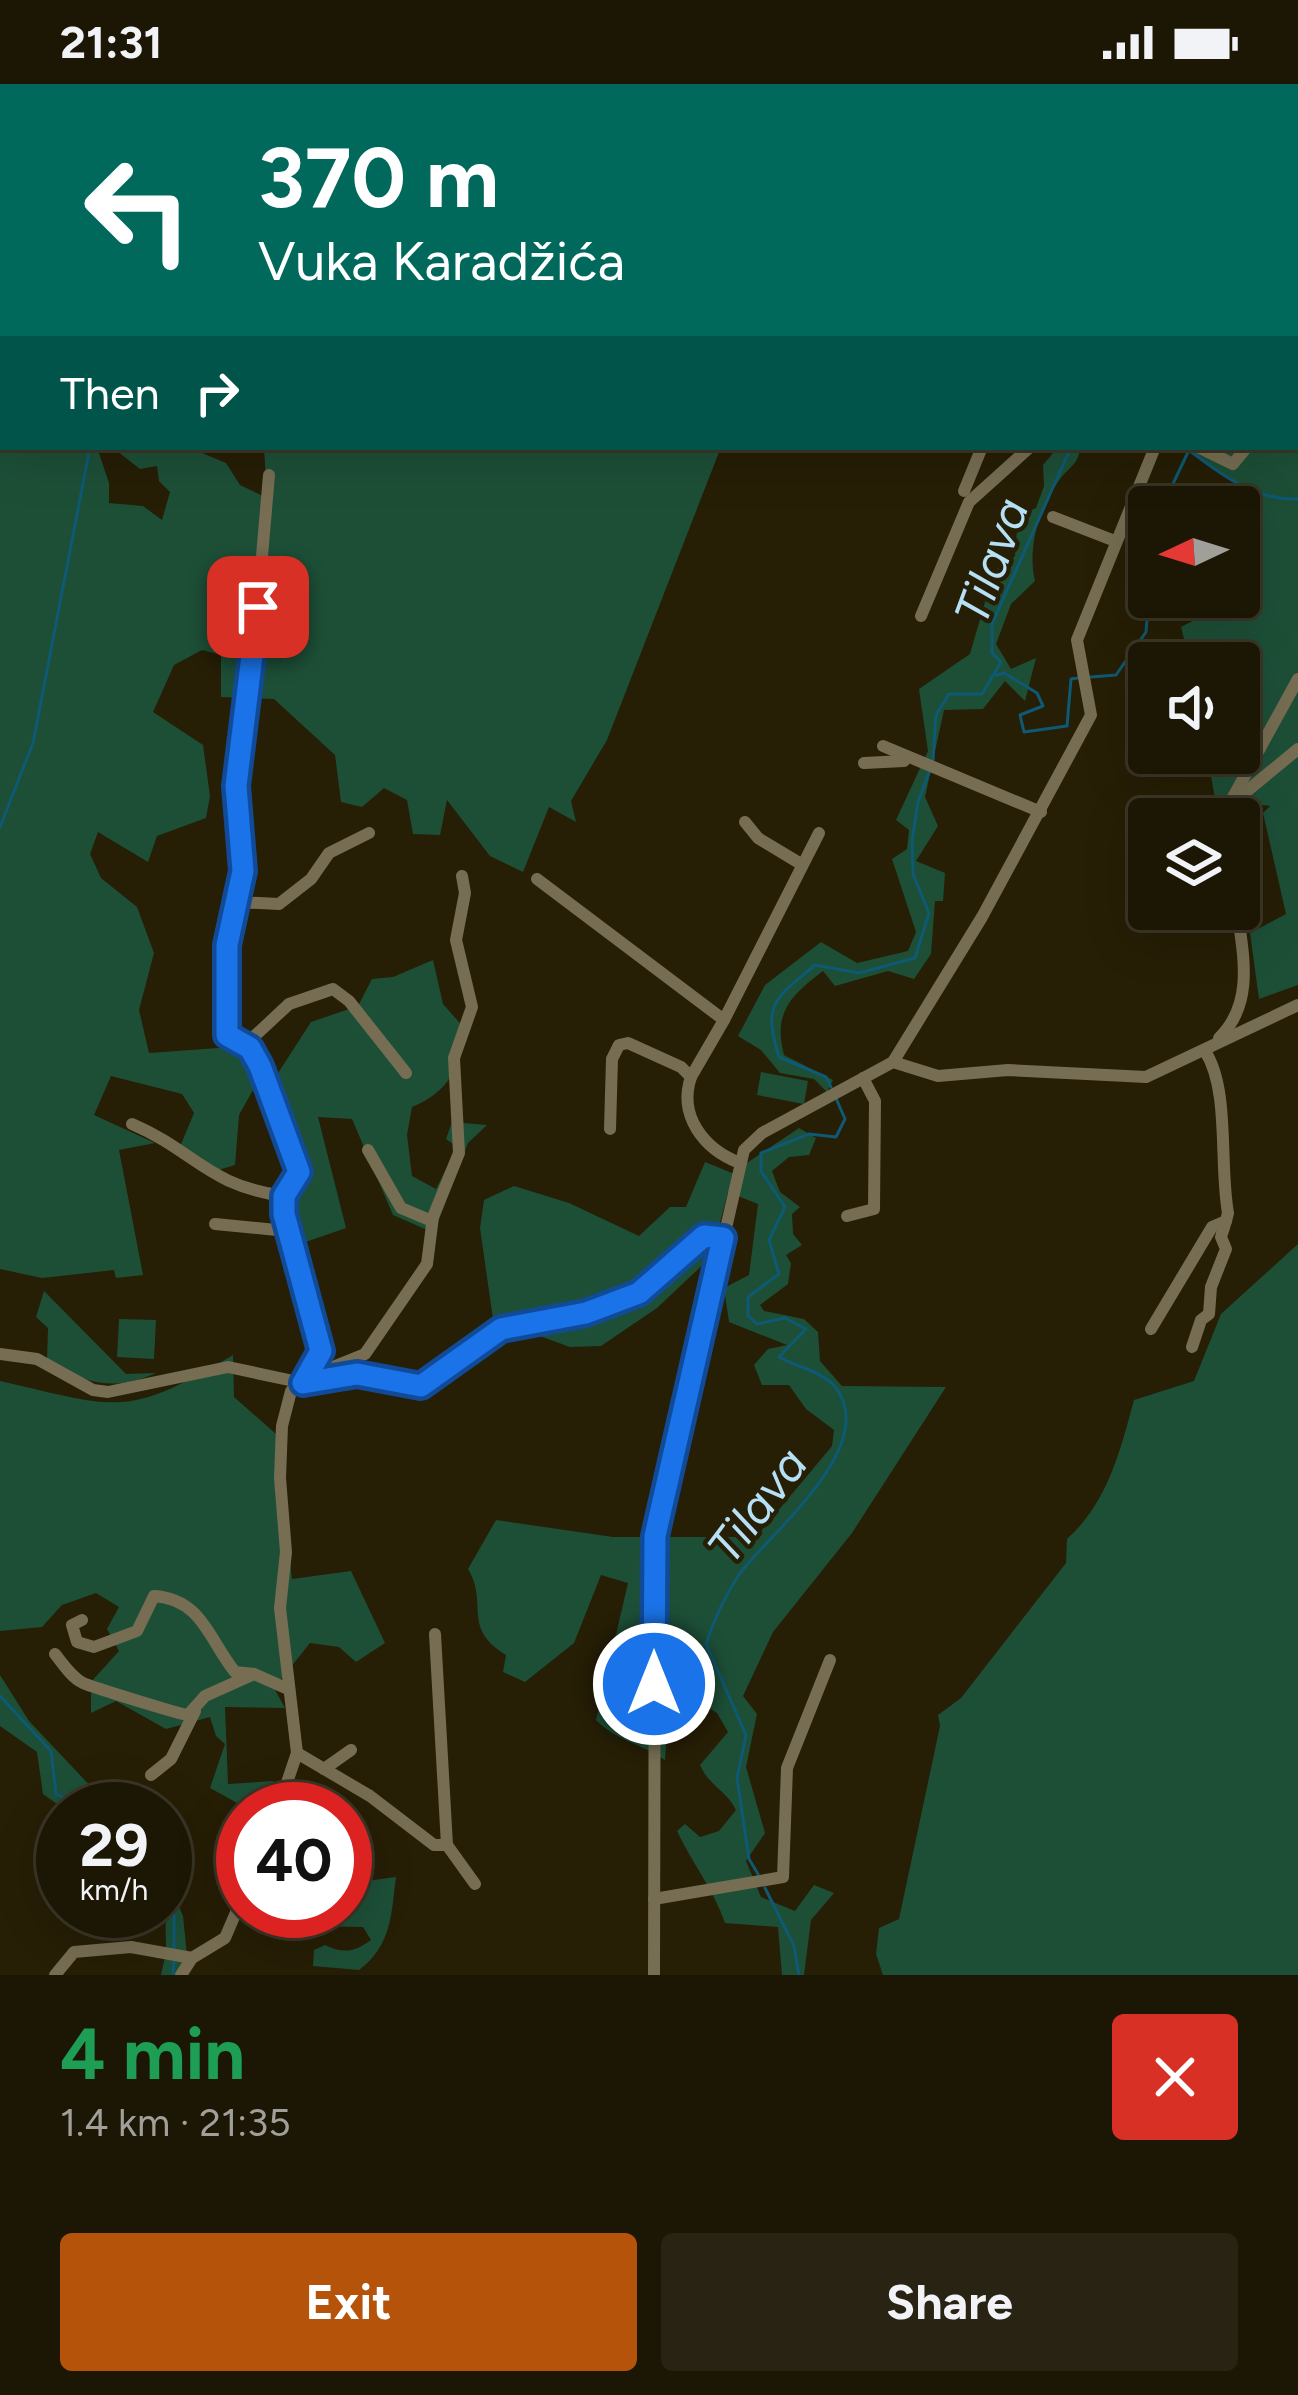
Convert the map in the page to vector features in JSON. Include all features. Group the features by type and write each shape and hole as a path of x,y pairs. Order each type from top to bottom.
{"street":[{"path":"964,491 981,450"},
{"path":"921,616 968,502 1027,450"},
{"path":"654,1975 655,1536 740,1163 749,1143 893,1062 1041,812 1090,715 1077,640 1155,450"},
{"path":"1204,450 1233,464 1244,450"},
{"path":"269,475 250,695 240,735 236,786 243,871 225,976 227,1035 245,1045 260,1066 299,1172 284,1196 287,1231 321,1351 288,1400 280,1478 286,1552 280,1607 297,1753 287,1782"},
{"path":"1053,517 1115,541"},
{"path":"1231,798 1298,679"},
{"path":"884,746 1041,812"},
{"path":"1241,798 1298,748"},
{"path":"864,763 911,761"},
{"path":"745,822 758,838 801,864"},
{"path":"235,902 279,904 311,879 329,853 369,833"},
{"path":"740,1163 709,1144 684,1103 691,1077 819,833"},
{"path":"303,1383 370,1348 427,1264 432,1221 459,1153 454,1058 472,1007 456,940 465,893 462,875"},
{"path":"537,879 724,1019"},
{"path":"1210,1046 1233,1021 1244,990 1239,930"},
{"path":"245,1045 289,1004 333,989 349,1001 406,1073"},
{"path":"893,1062 938,1076 1008,1070 1146,1077 1298,1005"},
{"path":"610,1129 612,1059 619,1045 647,1050 691,1077"},
{"path":"1192,1347 1209,1314 1211,1287 1226,1249 1221,1237 1226,1221 1219,1132 1222,1083 1210,1046"},
{"path":"847,1216 874,1209 875,1101 863,1078"},
{"path":"132,1124 175,1142 207,1174 284,1196"},
{"path":"368,1150 401,1208 432,1221"},
{"path":"1150,1329 1212,1227 1226,1221"},
{"path":"215,1224 287,1231"},
{"path":"0,1354 37,1359 93,1390 228,1367 303,1383 357,1374 421,1386 501,1329 586,1313 639,1293 704,1236 723,1238"},
{"path":"82,1620 72,1625 77,1642 94,1647 136,1630 154,1597 173,1598 205,1619 218,1651 236,1672 288,1688"},
{"path":"435,1634 447,1845 475,1884"},
{"path":"55,1654 83,1683 128,1693 175,1715 195,1711"},
{"path":"654,1899 783,1877 787,1768 830,1660"},
{"path":"152,1775 170,1759 206,1696 254,1674"},
{"path":"324,1769 351,1750"},
{"path":"297,1753 434,1845 447,1845"},
{"path":"56,1975 74,1952 131,1947 180,1956 225,1938"},
{"path":"180,1956 181,1975"}],"green space":[{"path":"0,450 98,450 109,483 109,503 143,506 162,520 170,492 159,481 157,466 140,469 118,450 195,450 226,463 240,485 267,498 264,450 720,450 607,740 571,801 576,822 549,807 523,872 490,856 447,800 440,835 413,834 407,800 384,788 362,807 341,802 335,755 274,699 221,697 221,655 202,650 174,665 153,712 203,745 210,796 206,818 157,836 148,862 98,832 90,854 101,878 137,907 154,953 139,1010 149,1053 232,1047 278,1073 311,1022 358,1006 372,979 393,977 433,960 443,1004 466,1030 451,1077 435,1094 412,1107 407,1135 412,1176 436,1189 457,1147 446,1139 452,1122 487,1125 468,1143 434,1233 393,1215 352,1119 318,1117 346,1228 297,1245 287,1197 301,1183 278,1126 253,1090 239,1115 235,1165 212,1172 177,1154 194,1113 182,1094 111,1076 94,1115 155,1143 119,1150 143,1275 116,1278 114,1270 42,1278 0,1269"},
{"path":"1056,450 1079,450 1046,502 1037,528 1035,581 1011,604 996,644 1011,669 1036,658 1025,701 1005,681 983,709 944,710 925,797 938,826 916,861 945,873 943,901 935,901 931,954 914,979 888,971 835,986 823,971 793,997 783,1017 784,1055 833,1080 827,1092 814,1079 780,1073 761,1050 738,1036 765,985 821,942 857,963 908,951 916,932 892,859 907,849 909,830 896,820 928,751 919,689 970,654 994,571 1015,556 1018,516 1036,508 1044,486 1043,465"},
{"path":"1176,450 1298,450 1298,985 1259,999 1250,933 1286,914 1263,813 1270,806 1260,805 1260,798 1215,798 1211,774 1260,774 1260,642 1185,642 1181,627 1198,618 1260,618 1260,486 1244,486 1188,452"},
{"path":"761,1072 808,1081 804,1104 757,1095"},
{"path":"799,1128 816,1138 809,1155 789,1157 772,1171 780,1192 800,1207 792,1214 793,1234 802,1245 786,1255 791,1263 788,1284 760,1305 764,1311 804,1319 818,1332 820,1361 842,1386 946,1387 852,1533 773,1632 743,1696 757,1714 746,1767 765,1833 746,1861 761,1897 795,1911 814,1885 834,1893 811,1920 804,1975 782,1975 778,1927 725,1923 677,1831 685,1824 700,1837 719,1831 736,1810 700,1765 728,1732 717,1713 702,1704 699,1680 672,1657 665,1760 596,1720 628,1583 601,1575 574,1643 525,1682 503,1672 506,1655 484,1635 468,1569 496,1520 613,1537 756,1537 832,1446 834,1430 806,1409 789,1385 762,1385 754,1365 768,1349 787,1345 729,1322 724,1288 749,1275 758,1204 728,1192 711,1257 657,1308 601,1346 570,1347 493,1319 480,1228 484,1200 514,1186 569,1203 639,1236 670,1207 686,1207 705,1162 732,1173"},
{"path":"1298,1244 1298,1975 883,1975 876,1954 879,1928 899,1919 940,1726 938,1715 961,1698 1066,1563 1067,1539 1103,1492 1134,1400 1194,1381 1221,1314"},
{"path":"44,1291 126,1374 156,1373 127,1382 100,1383 47,1361 48,1328 36,1317"},
{"path":"119,1319 156,1320 154,1359 117,1357"},
{"path":"233,1355 234,1397 276,1434 292,1579 351,1571 385,1643 356,1662 339,1647 310,1643 274,1688 285,1708 225,1707 228,1782 216,1782 216,1791 210,1788 225,1744 216,1736 210,1717 166,1729 116,1701 91,1713 91,1682 119,1651 107,1629 119,1607 96,1593 62,1605 42,1627 0,1631 0,1381 98,1402 121,1402 168,1390"},
{"path":"0,1675 29,1721 87,1782 41,1782 37,1752 0,1726"},
{"path":"396,1877 384,1940 370,1960 359,1970 313,1966 314,1950 325,1945 343,1951 371,1940 372,1880"},
{"path":"166,1938 185,1938 189,1975 161,1975"}],"waterway":[{"path":"0,827 33,743 89,450"},
{"name":"Tilava","path":"933,760 936,715 949,694 982,694 1001,662 992,653 992,624 1070,450"},
{"path":"1172,486 1189,450 1244,486"},
{"path":"1260,493 1298,499"},
{"path":"1091,677 1116,675 1146,632 1147,618"},
{"path":"996,675 1004,673 1037,693 1043,706 1020,715 1024,732 1067,726 1071,679 1078,678"},
{"name":"Tilava","path":"831,1087 826,1077 779,1057 772,1013 782,995 815,965 859,973 915,958 929,913 913,874 912,842 918,802 930,770"},
{"name":"Tilava","path":"758,1874 749,1859 737,1778 746,1735 706,1644 738,1576 815,1489 843,1437 846,1412 836,1388 779,1357 806,1329 785,1318 757,1324 748,1316 748,1297 779,1274 769,1240 785,1207 761,1171 761,1153 809,1134 836,1137 845,1119 835,1096"},
{"path":"0,1696 51,1751 55,1782"},
{"name":"Tilava","path":"765,1888 794,1946 799,1975"},
{"path":"174,1938 174,1949"},
{"path":"173,1975 174,1959"}],"route":[{"path":"258,607 236,786 243,871 227,945 226,1021 230,1039 250,1048 260,1066 299,1172 284,1196 284,1214 321,1351 303,1383 322,1376 357,1374 421,1386 501,1329 586,1313 639,1293 704,1236 723,1238 659,1509 654,1684"}]}
